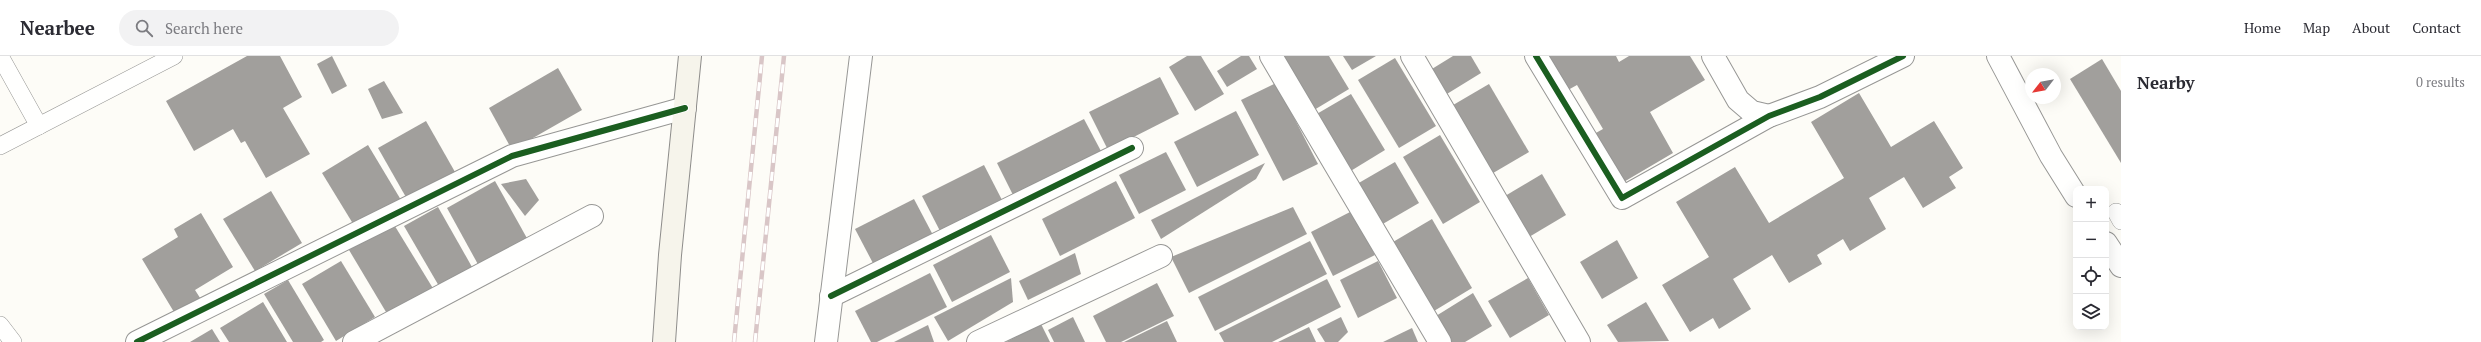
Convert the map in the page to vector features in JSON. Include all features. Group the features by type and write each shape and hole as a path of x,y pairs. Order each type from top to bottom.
{"street":[{"path":"664,342 670,255 690,56"},
{"path":"826,342 861,56"},
{"path":"1271,56 1440,342"},
{"path":"1412,56 1579,342"},
{"path":"1536,56 1622,198 1769,116 1820,96 1903,56"},
{"path":"1713,56 1738,100 1752,112 1769,116"},
{"path":"1998,56 2050,156 2073,191"},
{"path":"137,342 512,156 685,108"},
{"path":"831,296 1132,148"},
{"path":"354,342 592,216"},
{"path":"2109,248 2121,266"},
{"path":"978,342 1161,256"}],"lane":[{"path":"0,56 39,126"},
{"path":"0,146 174,56"},
{"path":"0,325 12,342"}],"building":[{"path":"247,56 280,56 302,97 283,108 310,154 266,178 245,141 241,143 233,129 194,151 166,101"},
{"path":"332,56 347,86 332,94 317,64"},
{"path":"1187,56 1201,56 1224,94 1195,111 1169,67"},
{"path":"1241,56 1249,56 1257,69 1227,87 1217,71"},
{"path":"1282,56 1329,56 1349,89 1314,110"},
{"path":"1343,56 1376,56 1352,70"},
{"path":"1453,56 1471,56 1481,73 1442,97 1427,72"},
{"path":"1548,56 1616,56 1619,62 1629,56 1690,56 1705,80 1650,112 1673,153 1622,183 1594,134 1603,129 1577,85 1568,90"},
{"path":"1395,58 1436,126 1399,148 1358,80"},
{"path":"2102,59 2121,91 2121,163 2070,79"},
{"path":"558,68 582,110 512,150 489,108"},
{"path":"1160,77 1179,114 1108,150 1089,112"},
{"path":"384,81 403,113 382,119 368,89"},
{"path":"1276,83 1318,164 1283,181 1241,100"},
{"path":"1489,84 1529,152 1488,176 1448,108"},
{"path":"1859,93 1891,147 1934,121 1963,168 1949,177 1956,188 1923,208 1904,177 1869,198 1886,229 1850,251 1843,239 1817,255 1822,264 1789,283 1772,255 1733,279 1751,309 1719,329 1713,318 1690,332 1662,285 1709,257 1676,202 1735,167 1769,223 1844,178 1811,122"},
{"path":"1351,94 1385,150 1349,172 1315,115"},
{"path":"1236,111 1259,155 1197,187 1174,142"},
{"path":"1084,119 1102,153 1014,197 997,163"},
{"path":"426,121 459,179 411,206 378,148"},
{"path":"1440,135 1480,202 1443,224 1403,157"},
{"path":"368,145 401,200 355,227 322,173"},
{"path":"1166,152 1186,190 1139,214 1119,175"},
{"path":"1395,162 1419,203 1381,225 1357,184"},
{"path":"1265,163 1256,179 1161,239 1151,220"},
{"path":"984,165 1002,200 940,231 922,196"},
{"path":"1542,174 1566,215 1529,237 1505,196"},
{"path":"526,179 539,200 525,216 501,184"},
{"path":"495,181 528,240 480,268 447,208"},
{"path":"1116,181 1135,218 1060,256 1042,219"},
{"path":"271,191 302,243 255,271 223,219"},
{"path":"914,199 934,237 875,267 855,229"},
{"path":"438,207 476,274 443,293 404,226"},
{"path":"1293,207 1307,234 1189,293 1171,257"},
{"path":"1352,211 1375,255 1333,276 1311,232"},
{"path":"201,213 233,267 195,290 202,301 177,317 142,259 178,237 174,229"},
{"path":"1432,219 1472,288 1434,311 1393,242"},
{"path":"393,223 434,290 389,317 349,250"},
{"path":"991,235 1010,272 952,302 933,265"},
{"path":"1617,240 1638,278 1602,299 1580,262"},
{"path":"1310,241 1327,274 1215,331 1198,297"},
{"path":"1075,253 1081,274 1028,300 1019,281"},
{"path":"341,261 375,317 336,341 302,284"},
{"path":"1378,261 1397,298 1358,318 1340,280"},
{"path":"930,273 947,307 877,342 871,342 855,311"},
{"path":"1011,278 1013,302 948,341 934,317"},
{"path":"1528,278 1549,315 1510,338 1488,301"},
{"path":"1327,279 1341,307 1272,342 1224,342 1219,333"},
{"path":"288,280 324,340 321,342 293,342 264,294"},
{"path":"1157,283 1174,316 1121,342 1106,342 1093,316"},
{"path":"1473,293 1492,326 1465,342 1451,342 1436,316"},
{"path":"263,302 287,342 229,342 220,328"},
{"path":"1646,302 1669,341 1618,342 1607,325"},
{"path":"1073,317 1085,342 1054,342 1048,330"},
{"path":"1341,317 1348,332 1338,342 1325,342 1317,329"},
{"path":"1167,321 1177,342 1124,342"},
{"path":"1041,324 1050,342 1006,342"},
{"path":"928,325 934,342 894,342"},
{"path":"1309,327 1316,342 1278,342"},
{"path":"1412,328 1418,342 1383,342"},
{"path":"212,329 220,342 190,342"}],"railway":[{"path":"734,342 762,56"},
{"path":"755,342 784,56"}],"cycle path":[{"path":"1536,56 1622,198 1769,116 1820,97 1903,56"},
{"path":"137,342 512,156 685,108"},
{"path":"831,296 1132,148"}]}
